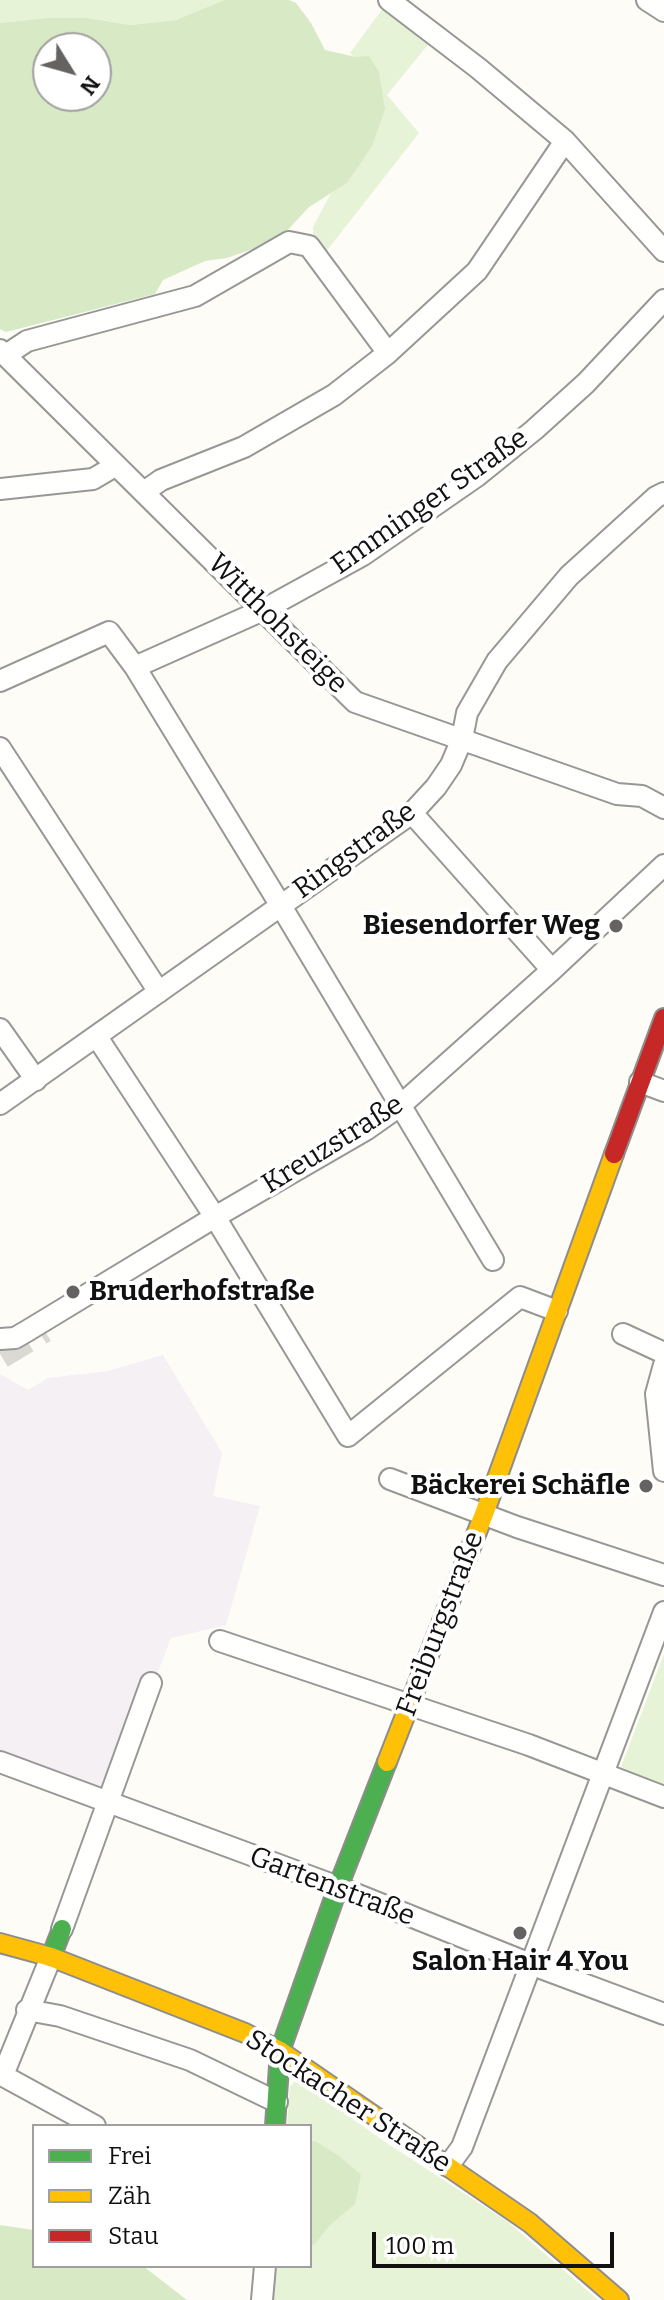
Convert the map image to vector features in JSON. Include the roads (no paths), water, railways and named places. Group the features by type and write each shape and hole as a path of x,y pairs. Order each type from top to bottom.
{"street":[{"path":"389,0 478,68 565,141 664,251"},
{"path":"647,0 664,11"},
{"path":"144,492 161,480 244,447 334,395 388,353 477,271 565,141"},
{"path":"3,353 27,341 195,296 289,242 309,246 388,353"},
{"name":"Emminger Straße","path":"135,667 263,610 363,555 477,476 586,383 664,300"},
{"name":"Witthohsteige","path":"3,353 355,702 617,794 642,796 663,805"},
{"path":"0,489 93,479 115,466"},
{"name":"Ringstraße","path":"0,1104 412,813 451,765 462,739 467,713 497,661 525,626 598,548 664,493"},
{"path":"0,681 109,632 135,667 493,1260"},
{"path":"0,748 159,992"},
{"path":"412,813 552,970"},
{"name":"Kreuzstraße","path":"0,1339 15,1338 27,1331 367,1129 401,1105 664,865"},
{"name":"Freiburgstraße","path":"275,2124 280,2051 338,1887 484,1514 640,1082 656,1058 664,1018"},
{"path":"0,1029 36,1080"},
{"path":"97,1037 215,1217 348,1436 520,1297 557,1311"},
{"path":"640,1082 664,1091"},
{"path":"623,1334 664,1353"},
{"path":"664,1365 656,1394 664,1471"},
{"path":"390,1479 664,1575"},
{"path":"448,2166 462,2147 601,1774 660,1635 664,1612"},
{"path":"220,1641 529,1745 664,1797"},
{"path":"91,2124 2,2074 62,1929 151,1683"},
{"name":"Gartenstraße","path":"0,1762 338,1887 664,2014"},
{"name":"Stockacher Straße","path":"0,1943 51,1957 245,2033 280,2051 530,2223 619,2300"},
{"name":"Stockacher Straße","path":"27,2010 60,2016 190,2060 277,2102"},
{"path":"262,2300 265,2268"}],"tunnel":[{"path":"0,1354 43,1328"}],"place":[{"name":"Biesendorfer Weg","path":"616,926"},
{"name":"Bruderhofstraße","path":"73,1292"},
{"name":"Bäckerei Schäfle","path":"646,1486"},
{"name":"Salon Hair 4 You","path":"520,1933"}]}
